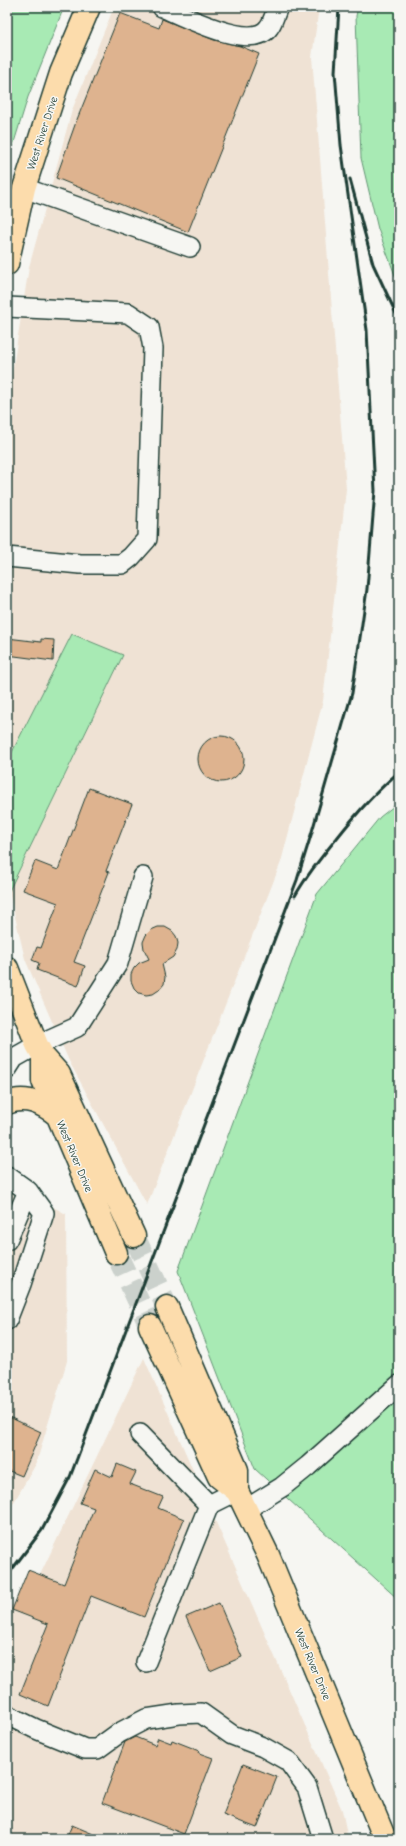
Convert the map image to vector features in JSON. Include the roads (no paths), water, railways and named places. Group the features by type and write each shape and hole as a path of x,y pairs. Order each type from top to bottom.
{"main road":[{"name":"West River Drive","path":"7,264 24,188 61,73 89,7"},
{"name":"West River Drive","path":"7,968 40,1051 43,1081 116,1253"},
{"name":"West River Drive","path":"40,1051 58,1074 134,1236"},
{"path":"7,1103 13,1100 25,1100 42,1104 57,1115"},
{"name":"West River Drive","path":"167,1307 237,1470 241,1501"},
{"name":"West River Drive","path":"150,1326 219,1477 241,1501 268,1555 385,1839"}],"street":[{"path":"162,7 220,31 242,36 256,35 269,28 278,7"},
{"path":"24,188 190,247"},
{"path":"7,307 128,313 149,327 153,348 147,539 131,557 122,564 80,564 7,557"},
{"path":"7,1069 14,1058 40,1051 77,1027 118,963 143,877"},
{"path":"7,1176 28,1191 44,1212 21,1284 7,1320"},
{"path":"7,1240 28,1191"},
{"path":"209,1505 241,1501 282,1487 308,1466 399,1385"},
{"path":"140,1434 209,1505"},
{"path":"146,1662 209,1505"},
{"path":"7,1715 36,1729 85,1749 97,1749 119,1733 146,1719 178,1714 201,1713 232,1735 263,1747 288,1760 307,1787 323,1839"}],"tunnel":[{"path":"134,1236 167,1307"},
{"path":"116,1253 150,1326"}],"railway":[{"path":"7,1576 42,1530 70,1477 297,880 352,693 367,589 375,491 367,330 341,145 335,72 339,7"},
{"path":"350,179 373,264 399,320"},
{"path":"295,896 315,866 351,820 374,795 399,772"}]}
